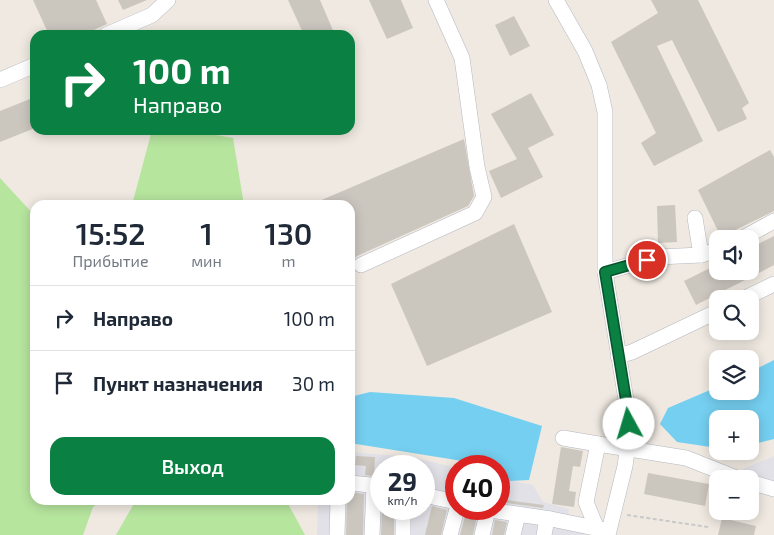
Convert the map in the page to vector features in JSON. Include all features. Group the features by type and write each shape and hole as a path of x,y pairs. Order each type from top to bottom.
{"street":[{"path":"118,30 152,16 168,0"},
{"path":"361,265 475,213 484,198 477,167 462,58 436,0"},
{"path":"556,0 586,51 599,85 605,112 605,272 628,412 628,450 625,466 614,513 605,531"},
{"path":"0,80 30,67"},
{"path":"695,218 702,255"},
{"path":"758,230 774,221"},
{"path":"605,272 658,257 702,255 709,253"},
{"path":"759,291 774,284"},
{"path":"618,356 632,352 709,315"},
{"path":"563,438 686,458 716,470"},
{"path":"598,444 586,502 605,531"},
{"path":"355,484 370,485"},
{"path":"759,485 774,489"},
{"path":"337,535 338,505"},
{"path":"510,514 547,518 605,531"},
{"path":"513,535 518,515"},
{"path":"544,535 547,518"},
{"path":"372,535 374,520"},
{"path":"403,520 403,535"},
{"path":"450,535 453,520"},
{"path":"482,535 484,520"}],"path":[{"path":"614,513 708,527"}],"shaded area":[{"path":"355,452 387,455 370,455 370,520 435,520 435,463 445,465 445,520 510,520 510,480 533,485 543,502 569,509 568,519 588,520 584,535 317,535 318,505 355,505"},
{"path":"774,456 774,481 759,477 759,470 741,470"}],"green space":[{"path":"151,135 216,135 233,138 243,200 133,200"},
{"path":"0,178 30,211 30,505 96,505 93,507 83,535 0,535"},
{"path":"133,505 289,505 305,535 116,535"}],"water":[{"path":"774,360 774,439 759,443 759,410 709,410 709,447 677,442 660,424 668,408 709,390 709,400 759,400 759,368"},
{"path":"370,392 454,398 542,426 529,480 510,481 510,455 445,455 445,458 435,457 435,455 355,444 355,396"}],"building":[{"path":"33,0 96,0 107,24 94,30 47,30"},
{"path":"118,0 147,0 123,10"},
{"path":"288,0 320,0 333,30 302,30"},
{"path":"369,0 401,0 413,28 387,39"},
{"path":"651,0 698,0 749,103 742,108 747,119 718,132 672,40 657,46 703,141 654,166 641,143 656,133 611,42 658,13"},
{"path":"514,16 530,46 510,56 495,25"},
{"path":"531,93 554,135 528,148 543,177 501,198 489,171 517,159 491,114"},
{"path":"30,99 30,130 0,142 0,111"},
{"path":"464,139 474,196 468,206 355,258 355,200 322,200"},
{"path":"770,150 774,157 774,211 735,230 718,230 698,190"},
{"path":"675,205 677,242 658,243 657,206"},
{"path":"514,224 552,312 427,366 391,284"},
{"path":"774,236 774,265 759,273 759,244"},
{"path":"709,268 709,280 745,280 725,290 709,290 709,298 696,305 684,281"},
{"path":"561,447 583,451 580,467 573,466 569,491 576,492 574,507 552,504"},
{"path":"356,456 370,457 370,476 365,475 366,466 355,465"},
{"path":"648,473 709,484 705,506 644,494"},
{"path":"355,493 364,494 363,535 346,535 347,505 355,505"},
{"path":"510,500 544,505 543,508 510,504"},
{"path":"435,507 445,509 441,535 425,535 429,520 435,520"},
{"path":"382,520 394,520 394,535 381,535"},
{"path":"464,520 476,520 473,535 460,535"},
{"path":"495,520 507,522 504,535 492,535"},
{"path":"722,520 730,520 756,526 754,535 718,535"}],"route":[{"path":"629,424 605,272 647,260"}]}
